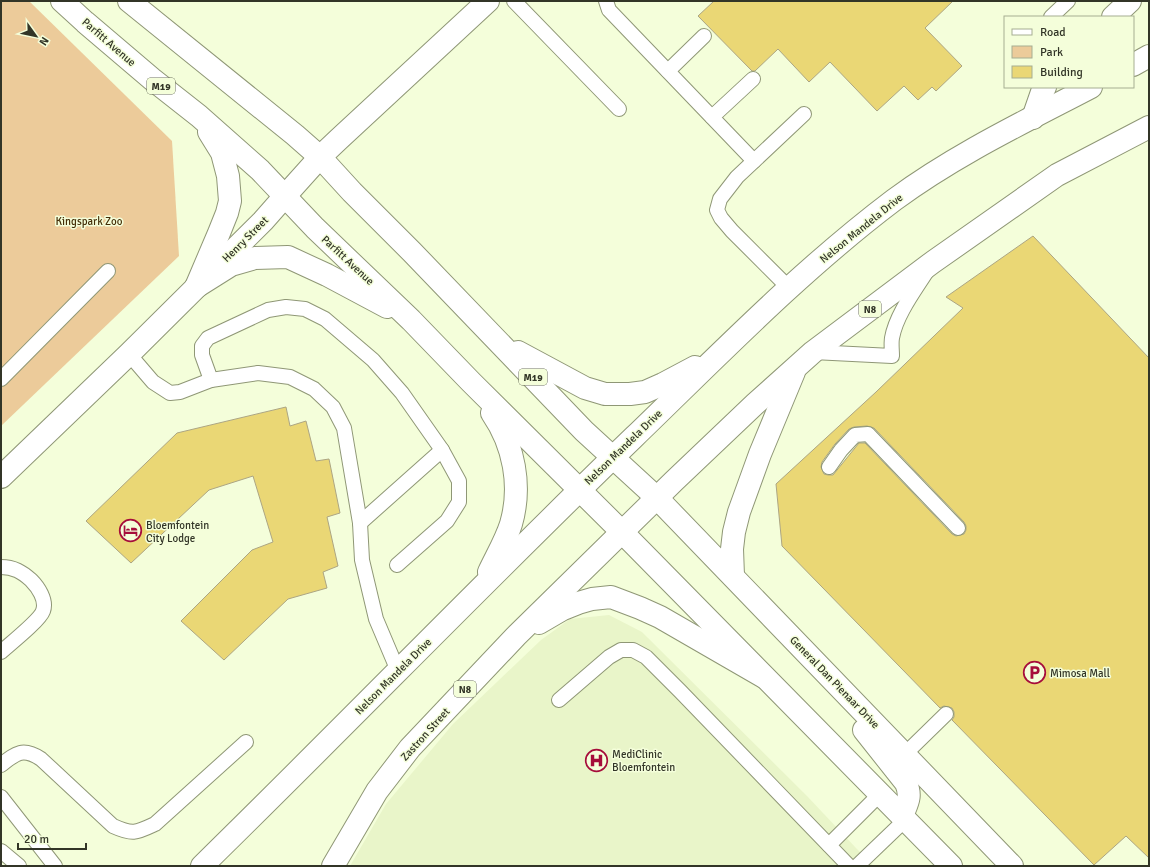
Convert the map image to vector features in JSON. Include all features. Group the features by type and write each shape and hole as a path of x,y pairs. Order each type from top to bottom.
{"main road":[{"name":"Parfitt Avenue","path":"62,1 152,79 199,116 260,170 315,228 411,320 471,382 622,532"},
{"name":"M19","path":"129,1 295,135 320,158 499,342 584,432 657,498"},
{"name":"Henry Street","path":"1,476 129,354 285,196 320,158 425,58 488,1"},
{"path":"1114,16 1130,1"},
{"path":"1134,64 1149,56"},
{"path":"1033,118 1044,88"},
{"name":"Nelson Mandela Drive","path":"202,866 579,490 717,355 830,251 896,199 964,154 1089,88"},
{"path":"196,287 227,213 230,201 228,176 222,153 199,116"},
{"name":"N8","path":"622,532 755,404 813,352 933,262 1057,175 1149,127"},
{"path":"196,287 231,265 254,258 288,257 327,275 411,320"},
{"path":"499,342 584,388 605,394 630,394 645,392 717,355"},
{"path":"733,576 732,549 739,512 760,454 796,368"},
{"path":"471,382 500,424 510,447 516,471 516,499 511,525 482,586"},
{"name":"General Dan Pienaar Drive","path":"657,498 1012,866"},
{"path":"622,532 951,866"},
{"name":"Zastron Street","path":"333,866 377,791 410,748 516,636 622,532"},
{"path":"516,636 573,605 592,599 611,597 660,617 764,677"},
{"path":"822,668 854,718 906,783 909,790 909,798 904,818"}],"lane":[{"path":"514,1 619,109"},
{"path":"606,1 609,10 754,161"},
{"path":"1052,16 1068,1"},
{"path":"668,71 704,36"},
{"path":"712,117 752,79"},
{"path":"789,288 732,231 721,218 717,210 720,199 737,177 804,114"},
{"path":"813,352 892,356 892,338 895,328 904,309 933,262"},
{"path":"1,379 108,271"},
{"path":"211,380 202,355 202,346 208,338 268,310 286,308 305,309 325,319 373,360 402,393 442,450 459,481 459,502 447,521 397,566"},
{"path":"129,354 153,382 170,393 180,392 211,380 258,373 290,377 314,389 333,407 344,428 360,523 362,560 376,619 398,671"},
{"path":"829,467 841,450 855,435 868,434 958,528"},
{"path":"360,523 442,450"},
{"path":"1,567 10,567 23,573 35,584 41,594 43,611 38,618 1,652"},
{"path":"559,700 609,657 621,650 632,650 646,657 849,866"},
{"path":"905,754 946,714"},
{"path":"1,765 15,754 25,752 33,754 113,826 126,832 138,832 155,824 246,742"},
{"path":"829,845 880,794"},
{"path":"1,797 55,866"},
{"path":"857,866 904,818"},
{"path":"1,851 19,866"}],"shaded area":[{"name":"MediClinic Bloemfontein","path":"609,615 642,632 807,796 873,866 350,866 386,804 453,724 541,640 570,619"}],"green space":[{"name":"Kingspark Zoo","path":"1,1 29,1 172,141 179,256 1,426"}],"building":[{"path":"714,1 953,1 925,28 962,66 936,91 932,87 918,100 904,86 877,111 830,62 809,82 778,49 755,71 752,71 698,16"},
{"name":"Mimosa Mall","path":"1033,236 1149,358 1149,858 1126,836 1094,865 952,720 954,717 954,712 952,708 944,706 940,708 782,546 776,484 876,392 963,308 946,297","holes":["867,426 874,428 964,522 966,526 964,534 956,536 952,534 865,443 859,443 833,475 824,474 821,467 822,462 835,444 849,429"]},
{"name":"Bloemfontein City Lodge","path":"286,407 290,426 306,421 316,461 329,459 340,513 327,517 338,566 323,572 327,588 288,599 224,660 181,621 252,550 273,542 253,476 209,490 131,563 86,521 177,433"}],"place":[{"name":"Bloemfontein City Lodge","path":"131,531"},
{"name":"Mimosa Mall","path":"1034,673"},
{"name":"MediClinic Bloemfontein","path":"597,760"}]}
